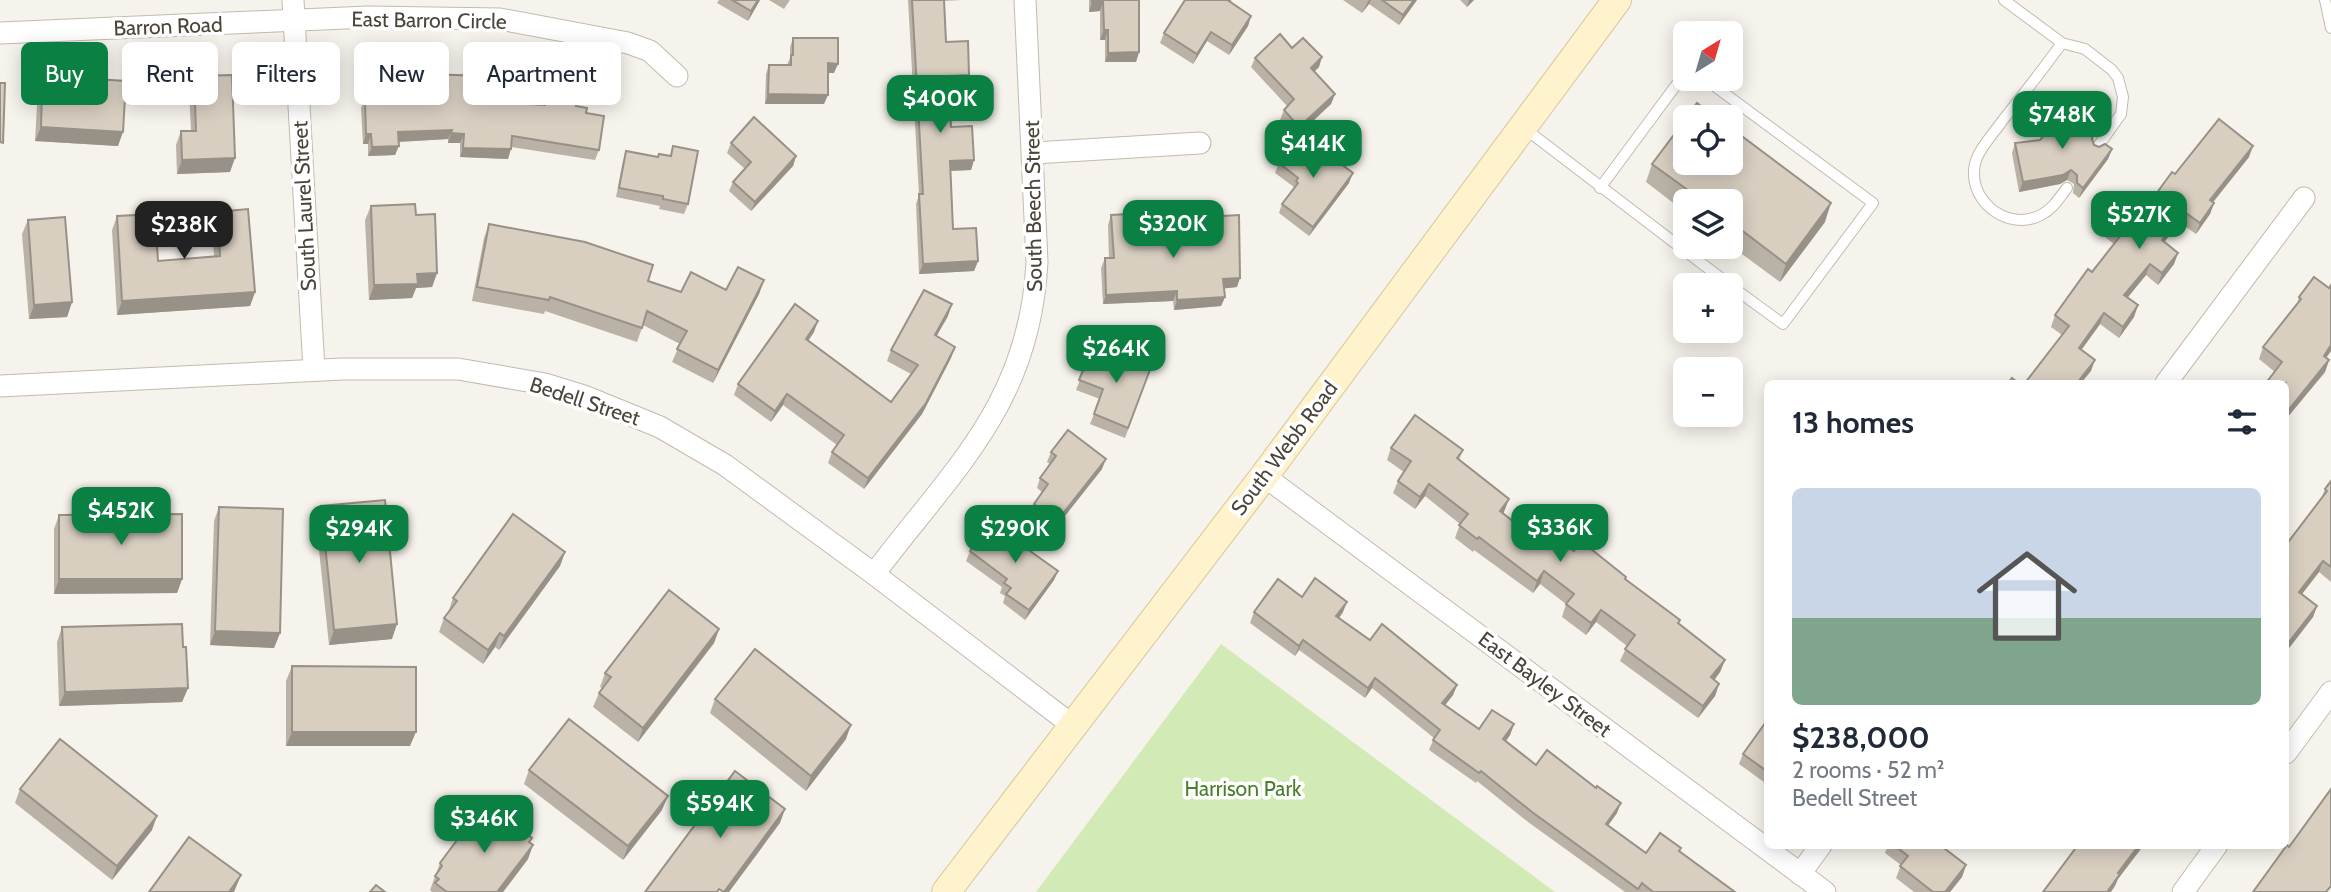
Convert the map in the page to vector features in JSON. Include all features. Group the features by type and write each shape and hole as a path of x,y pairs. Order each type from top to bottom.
{"main road":[{"name":"South Webb Road","path":"946,892 1264,476 1617,0"}],"street":[{"name":"South Beech Street","path":"874,574 996,412 1014,375 1028,330 1036,291 1037,262 1025,0"},
{"name":"Barron Road","path":"0,33 294,10"},
{"name":"East Barron Circle","path":"294,10 368,17 500,19 628,43 650,51 677,76"},
{"name":"South Laurel Street","path":"294,10 314,370"},
{"path":"1034,153 1199,143"},
{"path":"2168,380 2304,198"},
{"name":"Bedell Street","path":"0,386 314,370 458,369 545,384 584,396 625,411 695,446 725,465 874,574 1072,725"},
{"name":"East Bayley Street","path":"1264,476 1764,847"},
{"path":"2289,749 2331,692"},
{"name":"East Bayley Street","path":"1766,849 1825,892"},
{"path":"1800,874 1818,849"},
{"path":"2183,892 2214,849"}],"lane":[{"path":"2004,0 2062,43 2085,49 2112,70 2122,87 2121,114 2096,149"},
{"path":"2325,0 2331,28"},
{"path":"2062,43 1981,150 1974,172 1979,194 1985,204 1994,212 2018,220 2042,215 2053,207 2067,188"},
{"path":"1600,188 1673,89"},
{"path":"1721,91 1873,203 1783,324 1743,294"},
{"path":"1521,127 1715,273"}],"green space":[{"name":"Harrison Park","path":"1221,644 1555,892 1036,892"}],"building":[{"path":"732,0 758,0 751,11"},
{"path":"912,0 944,0 946,42 968,41 969,75 948,76 951,127 972,126 974,160 950,161 953,229 976,228 978,261 923,264 919,194 923,194"},
{"path":"1092,0 1139,0 1139,52 1108,53 1108,30 1104,30 1103,2"},
{"path":"1185,0 1230,0 1251,16 1232,45 1211,32 1197,54 1164,33"},
{"path":"1382,0 1414,0 1403,15"},
{"path":"1280,34 1292,48 1303,38 1322,57 1311,68 1335,94 1299,127 1284,110 1294,99 1255,58"},
{"path":"793,38 838,38 838,64 828,63 828,95 768,94 769,65 791,65"},
{"path":"218,75 232,75 235,158 182,160 181,131 196,131 195,105 218,105"},
{"path":"449,75 463,75 463,105 576,105 587,108 586,113 604,116 599,150 512,136 511,149 463,148 464,134 451,133 452,130 398,132 399,146 372,147 371,134 366,134 365,105 449,105"},
{"path":"108,80 122,81 122,105 125,105 123,132 41,127 42,105 108,105"},
{"path":"0,83 5,83 3,143 0,142"},
{"path":"2066,107 2088,123 2085,128 2093,135 2094,145 2099,147 2105,144 2112,149 2083,188 2077,183 2077,175 2071,170 2063,175 2023,182 2015,143 2040,140"},
{"path":"754,117 796,156 755,202 733,182 751,162 731,143"},
{"path":"2219,119 2253,146 2210,200 2214,203 2200,223 2183,211 2162,240 2178,253 2162,273 2150,264 2124,295 2138,305 2123,327 2104,313 2079,348 2095,360 2079,380 2027,380 2069,326 2055,315 2088,269 2092,272 2121,235 2109,226 2123,208 2137,220 2172,172 2175,174"},
{"path":"1301,134 1353,173 1313,227 1282,204 1298,183 1298,178 1279,163"},
{"path":"1673,136 1673,175 1743,175 1743,137 1831,203 1786,264 1743,231 1743,189 1686,189 1652,164"},
{"path":"673,146 698,151 688,204 663,199 663,196 619,188 626,151 658,157 659,154 671,156"},
{"path":"415,204 416,215 435,214 437,273 417,274 418,284 374,285 371,206"},
{"path":"248,209 255,292 122,301 117,216 155,214 158,261 220,256 217,212"},
{"path":"1148,213 1149,245 1204,241 1203,223 1206,223 1206,217 1239,215 1240,278 1223,279 1225,297 1177,300 1177,291 1106,295 1105,258 1114,258 1111,215"},
{"path":"65,217 72,302 34,305 28,220"},
{"path":"489,224 585,242 653,265 648,281 681,292 691,272 726,290 738,267 764,280 718,370 677,349 687,331 647,311 642,328 550,297 549,300 477,287"},
{"path":"2314,277 2329,288 2331,285 2331,345 2324,356 2329,360 2289,409 2289,380 2268,380 2282,362 2263,347 2301,299 2299,297"},
{"path":"924,290 952,304 935,335 955,347 926,403 868,478 832,452 844,435 787,394 775,411 738,384 795,304 818,321 806,339 891,402 918,365 891,350"},
{"path":"1092,348 1151,367 1128,428 1094,414 1103,389 1079,380"},
{"path":"1415,415 1463,450 1457,458 1509,499 1500,511 1537,540 1544,529 1574,551 1581,541 1626,577 1625,579 1680,620 1678,623 1725,660 1711,677 1719,684 1703,706 1625,649 1635,635 1601,610 1591,623 1566,604 1574,594 1544,571 1537,581 1459,525 1468,514 1429,484 1420,497 1398,481 1411,461 1391,448"},
{"path":"1068,430 1106,459 1057,521 1034,504 1048,484 1040,478 1056,456 1051,452"},
{"path":"2331,481 2331,567 2323,561 2299,592 2317,606 2289,642 2289,541 2327,491 2325,489"},
{"path":"385,500 397,624 334,630 321,506"},
{"path":"219,507 283,509 280,633 215,631"},
{"path":"182,514 182,579 59,579 59,515"},
{"path":"513,514 565,552 504,636 500,633 488,650 444,618 457,601 453,598"},
{"path":"991,523 1058,571 1029,610 1006,594 1011,588 1004,583 1007,579 970,551"},
{"path":"1315,578 1347,602 1336,616 1370,640 1382,624 1457,685 1442,703 1479,729 1492,710 1514,724 1503,739 1536,765 1547,750 1596,788 1597,786 1621,803 1606,824 1646,853 1660,833 1681,848 1679,851 1735,892 1653,892 1642,883 1638,889 1532,812 1481,771 1479,773 1433,740 1440,730 1375,678 1368,688 1303,640 1299,646 1254,612 1278,579 1302,597"},
{"path":"669,590 719,629 643,728 599,693 611,677 605,673"},
{"path":"182,624 188,688 65,692 62,627"},
{"path":"755,649 851,725 811,776 715,699"},
{"path":"292,666 416,667 416,732 292,732"},
{"path":"569,719 668,796 628,846 529,770"},
{"path":"1764,725 1764,769 1743,754"},
{"path":"60,739 157,816 117,866 20,789"},
{"path":"735,771 785,809 724,892 719,889 717,892 645,892"},
{"path":"2331,789 2331,886 2326,892 2253,892 2284,849 2289,847"},
{"path":"491,806 532,838 529,842 533,845 497,892 447,892 435,883 439,879 435,876 442,866 440,863 474,817 477,819 484,809 487,811"},
{"path":"189,837 241,875 229,892 149,892"},
{"path":"1899,849 1945,849 1966,865 1945,892 1933,892 1900,866 1908,856"},
{"path":"2075,849 2136,849 2107,892 2043,892"},
{"path":"376,885 385,892 370,892"}]}
